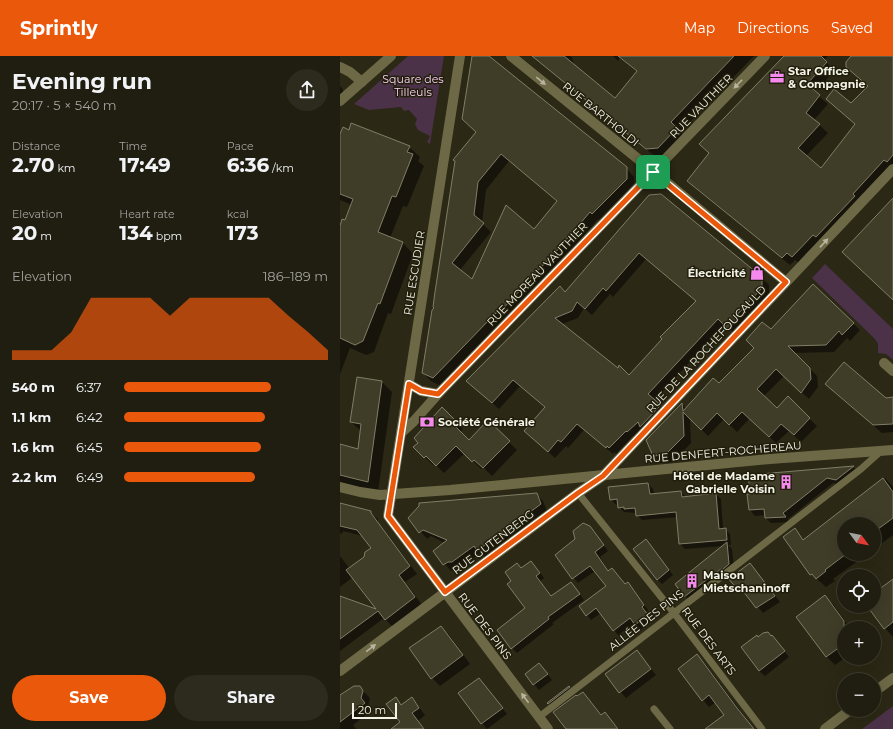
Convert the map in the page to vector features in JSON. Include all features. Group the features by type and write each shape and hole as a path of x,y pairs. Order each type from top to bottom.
{"street":[{"path":"340,101 391,56"},
{"name":"RUE ESCUDIER","path":"391,494 460,56"},
{"name":"RUE BARTHOLDI","path":"511,56 786,282"},
{"name":"RUE VAUTHIER","path":"653,172 765,56"},
{"path":"340,67 350,72 362,82"},
{"name":"RUE DE LA ROCHEFOUCAULD","path":"603,476 893,170"},
{"name":"RUE MOREAU VAUTHIER","path":"401,433 653,172"},
{"path":"884,363 893,370"},
{"path":"409,384 421,391 438,394"},
{"name":"RUE DENFERT-ROCHEREAU","path":"340,487 380,495 603,476 770,459 893,450"},
{"name":"RUE GUTENBERG","path":"340,671 578,493 603,476"},
{"name":"RUE DES PINS","path":"391,494 388,516 548,729"},
{"path":"881,687 893,678"},
{"path":"825,729 841,717"}],"lane":[{"name":"ALLÉE DES PINS","path":"539,717 861,469 880,452"},
{"name":"RUE DES ARTS","path":"578,493 674,613 762,729"},
{"path":"654,709 670,729"}],"green space":[{"name":"Square des Tilleuls","path":"408,56 444,56 430,144 427,142 430,136 418,130 415,124 417,119 409,110 404,111 401,107 369,110 354,104"},
{"path":"825,264 893,329 893,360 886,354 878,353 878,344 875,339 812,278"},
{"path":"893,706 893,729 862,729 878,717 881,717 881,715"}],"building":[{"path":"472,56 489,56 627,167 627,179 592,214 590,212 554,254 499,313 496,313 433,378 422,373 432,310 434,308 435,292 455,161 453,160 476,132 462,119","holes":["501,154 557,201 534,229 506,205 472,279 452,263 484,223 474,215 478,182"]},
{"path":"532,56 564,56 615,98 637,71 618,56 734,56 671,122 677,128 658,148 646,149"},
{"path":"784,56 821,56 827,62 807,84 820,95 806,113 820,124 798,148 821,168 855,124 826,99 834,89 851,103 868,86 846,67 846,62 851,56 893,56 893,155 887,162 884,160 853,194 855,196 816,237 813,235 792,257 787,253 782,258 687,181 709,153 699,144"},
{"path":"351,123 410,146 407,152 413,154 396,197 392,196 378,232 403,242 380,304 378,303 363,341 355,345 340,338 340,226 342,219 345,220 353,199 340,194 340,134 343,127 349,130"},
{"path":"661,194 762,277 762,288 735,317 738,319 728,329 718,319 648,394 661,405 640,427 638,422 627,432 626,431 609,448 607,446 606,448 577,424 561,442 558,440 548,452 524,431 545,407 513,380 492,403 466,381 560,286 565,292 649,195","holes":["639,253 696,301 660,337 662,339 629,375 619,365 618,368 555,318 572,311 577,302 585,309 603,288 606,291"]},
{"path":"893,198 893,300 842,252"},
{"path":"813,284 854,323 842,335 839,331 826,345 788,346 810,368 811,379 801,393 776,369 757,389 777,408 788,396 810,418 794,435 781,424 769,437 742,412 729,425 717,413 701,430 683,412 684,436 665,455 653,456 646,440 682,403 683,411 713,378 719,383 754,348 746,340 762,322 771,329"},
{"path":"844,362 886,398 893,397 893,424 873,425 825,384"},
{"path":"357,377 382,381 368,482 340,475 340,444 358,449 361,424 350,422"},
{"path":"442,407 455,420 452,423 469,440 488,420 510,441 483,468 474,460 472,462 456,446 436,466 426,456 424,458 413,447 418,443 414,438"},
{"path":"854,466 836,480 827,478 783,513 786,517 765,518 764,509 749,510 747,494 750,494 748,475"},
{"path":"883,478 893,492 893,518 881,527 881,517 837,517 837,561 816,579 812,574 810,575 783,537 795,528 803,540"},
{"path":"648,483 650,494 681,491 682,497 716,493 719,529 726,528 727,540 679,544 676,512 636,516 635,508 618,508 617,499 610,500 608,487"},
{"path":"537,493 541,504 477,551 474,546 452,562 448,562 443,565 433,551 447,540 423,530 419,533 408,518 419,506 419,503"},
{"path":"340,503 371,511 410,566 399,575 415,597 385,620 378,611 340,639 340,596 376,609 346,570 364,557 365,552 371,548 357,530 340,526"},
{"path":"583,523 590,526 604,545 595,552 608,571 612,568 625,584 628,582 644,605 642,607 648,615 635,625 630,618 613,631 596,608 586,616 579,606 606,586 590,566 572,579 555,555 575,539 573,531"},
{"path":"646,539 669,570 657,580 633,549"},
{"path":"727,542 729,564 684,597 675,584"},
{"path":"531,561 540,573 536,576 551,596 571,582 580,594 548,617 549,619 511,649 497,630 525,608 507,584 511,581 505,572 517,563 521,568"},
{"path":"750,563 775,596 756,608 740,587 737,589 728,578"},
{"path":"893,579 893,622 884,629 881,625 881,621 878,621 872,613 881,613 881,588"},
{"path":"825,595 844,621 837,621 837,649 826,657 796,617"},
{"path":"441,626 463,655 431,679 409,648"},
{"path":"768,632 785,651 759,671 741,647 757,635 758,637 763,633"},
{"path":"637,650 651,669 619,693 605,674"},
{"path":"697,654 754,729 705,729 724,715 709,695 702,701 678,669"},
{"path":"539,663 548,674 533,685 525,674"},
{"path":"479,678 503,708 481,724 458,693"},
{"path":"354,686 360,686 362,689 363,691 361,698 365,703 340,722 340,695"},
{"path":"569,686 570,687 548,704 547,703"},
{"path":"583,692 601,715 605,712 618,729 566,729 553,712 576,695 577,696"},
{"path":"396,697 401,705 412,697 419,708 412,713 424,729 391,729 400,722 386,704"}],"place":[{"name":"Star Office & Compagnie","path":"777,77"},
{"name":"Électricité","path":"757,273"},
{"name":"Société Générale","path":"427,422"},
{"name":"Hôtel de Madame Gabrielle Voisin","path":"786,482"},
{"name":"Maison Mietschaninoff","path":"692,581"}],"route":[{"path":"653,172 786,282 603,476 445,592 388,516 409,384 421,391 438,394 653,172"}]}
